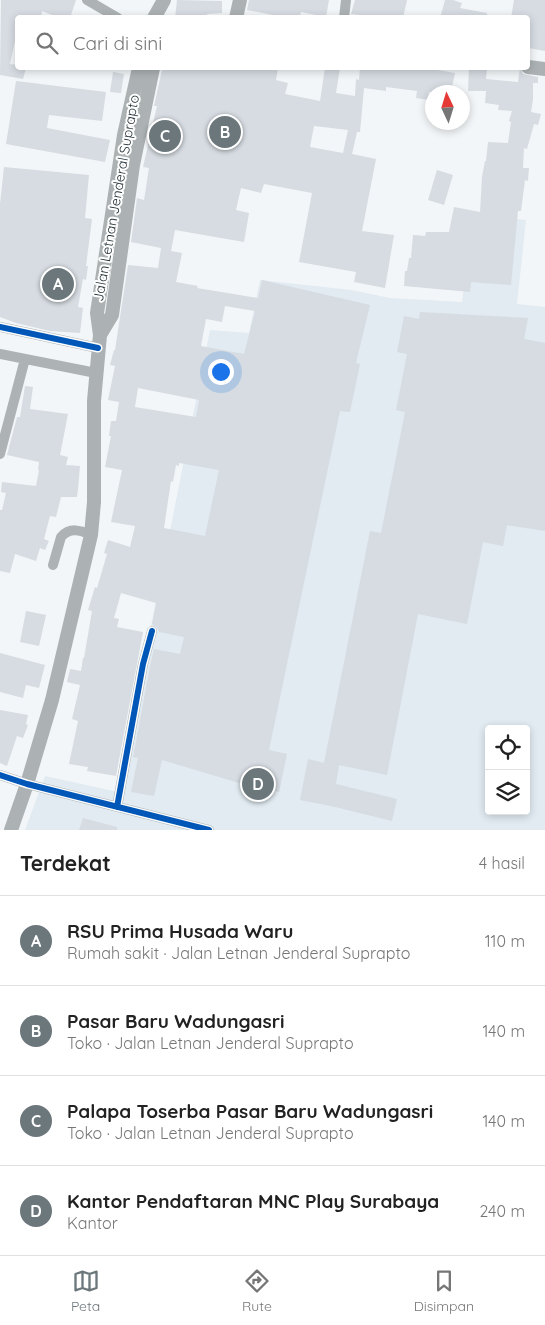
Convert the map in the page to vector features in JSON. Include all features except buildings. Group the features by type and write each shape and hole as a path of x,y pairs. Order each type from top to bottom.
{"main road":[{"path":"237,15 240,0"},
{"path":"530,67 545,69"},
{"name":"Jalan Letnan Jenderal Suprapto","path":"99,342 97,314 111,214 124,135 139,70"},
{"name":"Jalan Letnan Jenderal Suprapto","path":"99,342 112,315 133,165 153,70"},
{"path":"11,830 52,700 91,535 94,502 96,373 99,342"}],"street":[{"path":"87,0 113,15"},
{"path":"344,15 346,0"},
{"path":"0,327 99,342"},
{"path":"0,354 96,373"},
{"path":"0,454 25,359"},
{"path":"53,565 61,536 64,533 80,530 91,535"},
{"path":"117,807 143,664 152,631"},
{"path":"0,775 27,784 209,830"}],"shaded area":[{"path":"474,214 526,220 517,304 545,307 545,830 25,830 45,776 118,792 210,330 249,333 260,280 351,290 390,298 462,302"}],"cycle path":[{"path":"0,327 98,348"},
{"path":"117,807 143,664 152,631"},
{"path":"0,775 27,784 209,830"}],"place":[{"name":"Pasar Baru Wadungasri","path":"225,132"},
{"name":"Palapa Toserba Pasar Baru Wadungasri","path":"165,136"},
{"name":"RSU Prima Husada Waru","path":"58,284"},
{"name":"Kantor Pendaftaran MNC Play Surabaya","path":"258,784"}]}
